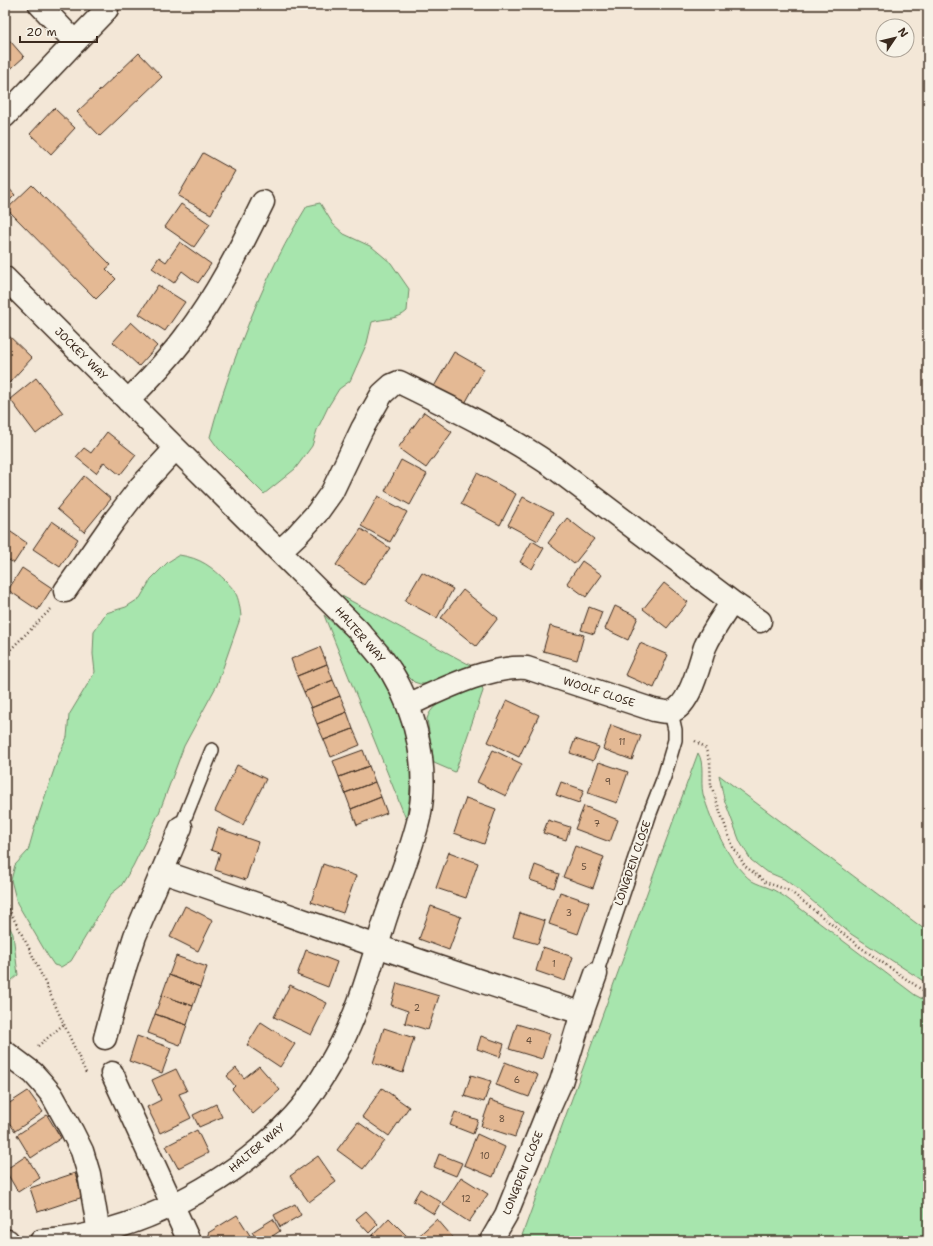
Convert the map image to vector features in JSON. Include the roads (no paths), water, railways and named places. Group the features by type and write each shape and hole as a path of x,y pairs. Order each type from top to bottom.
{"street":[{"path":"40,5 76,42"},
{"path":"5,116 107,9"},
{"path":"128,401 184,339 199,319 236,257 263,202"},
{"name":"JOCKEY WAY","path":"5,278 158,431"},
{"path":"280,551 318,513 332,492 362,430 382,394 392,385 399,382 441,402 521,445 552,466 690,571 760,622"},
{"name":"HALTER WAY","path":"41,1241 113,1234 173,1205 207,1186 238,1166 268,1142 295,1114 313,1091 342,1043 353,1017 407,857 419,817 422,797 422,765 414,724 408,705 390,671 375,650 358,629 158,431"},
{"path":"65,591 114,521 136,493 175,449"},
{"path":"673,721 693,684 706,646 732,602"},
{"name":"WOOLF CLOSE","path":"408,705 475,677 500,669 514,667 526,668 663,712 673,721"},
{"path":"105,1038 119,986 135,936 181,827"},
{"path":"163,872 268,907 377,947 582,1013"},
{"name":"LONGDEN CLOSE","path":"492,1241 506,1215 561,1082 582,1013 596,974"},
{"path":"12,1057 33,1073 52,1095 82,1151 89,1174 113,1234"},
{"path":"112,1073 189,1241"}],"lane":[{"name":"LONGDEN CLOSE","path":"596,974 650,813 664,777 675,740 673,721"},
{"path":"181,827 212,750"}]}
